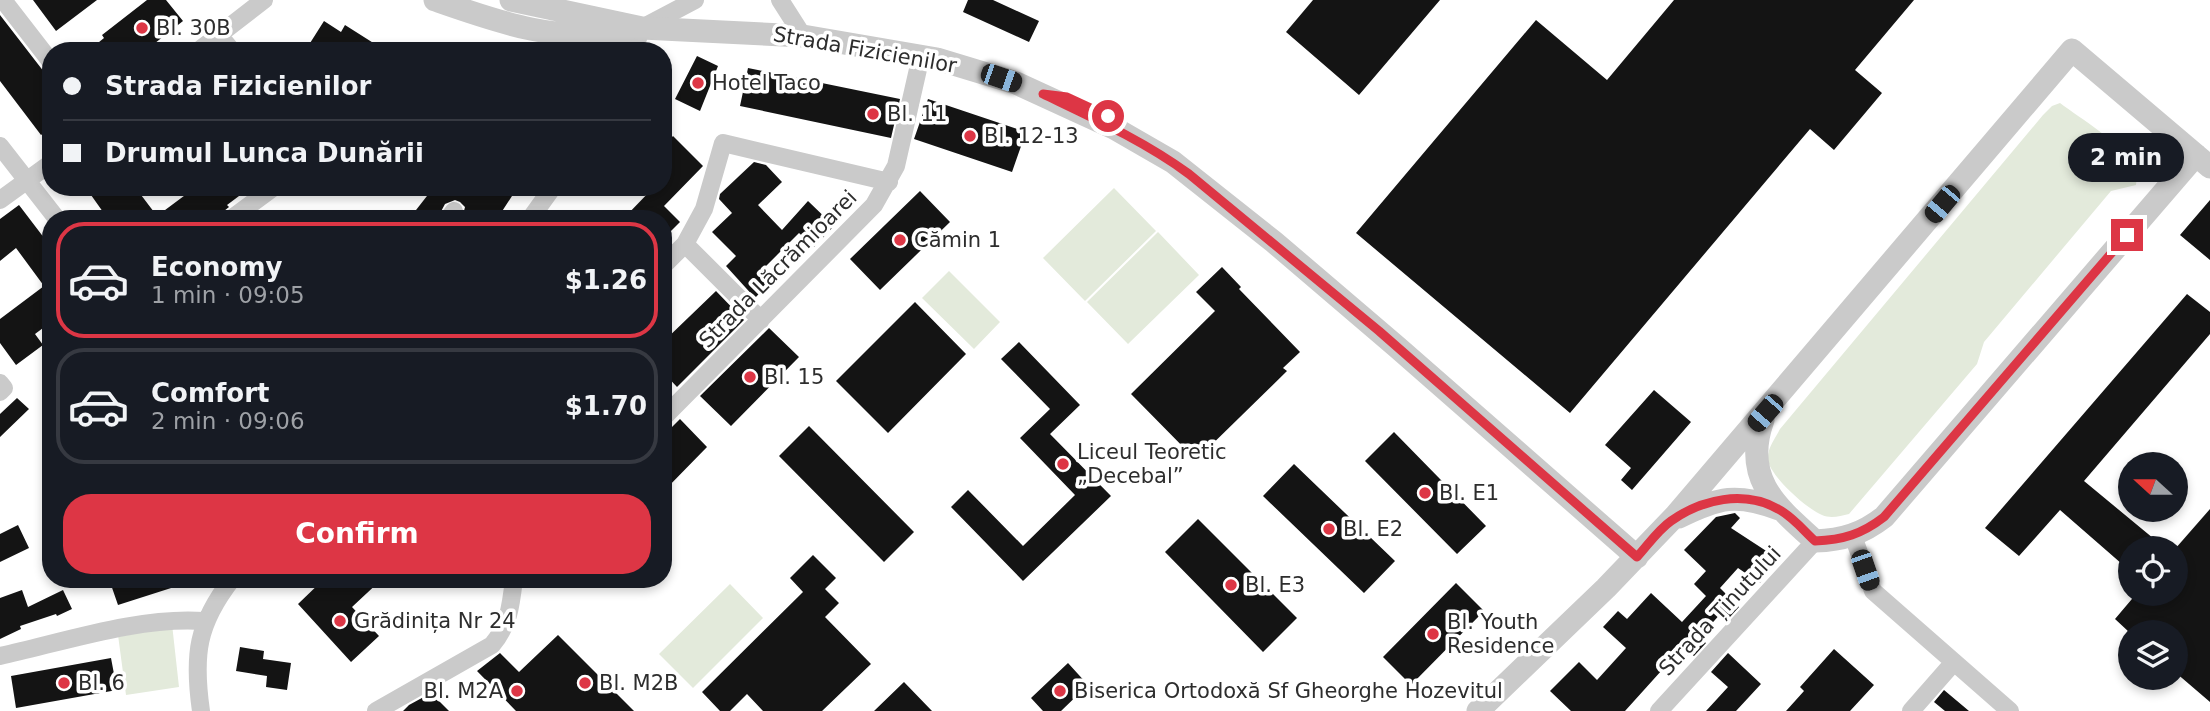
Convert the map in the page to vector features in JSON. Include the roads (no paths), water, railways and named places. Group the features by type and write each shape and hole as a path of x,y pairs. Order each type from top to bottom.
{"street":[{"path":"3,0 42,50"},
{"name":"Strada Fizicienilor","path":"435,0 478,15 562,34 610,34 642,28"},
{"name":"Strada Fizicienilor","path":"511,0 642,28 803,36 921,56 985,73 1043,94 1067,97 1091,107 1148,137 1159,153 1189,174 1307,271 1637,557"},
{"path":"637,42 642,28 695,0"},
{"path":"780,0 803,36"},
{"path":"210,42 252,4"},
{"path":"219,35 225,42"},
{"path":"1478,711 1670,522 2072,50 2203,161 1884,517 1870,528 1853,536 1815,541 1779,509 1764,486 1756,461 1757,436 1765,413"},
{"name":"Strada Lăcrămioarei","path":"672,409 874,205 892,174 921,56"},
{"path":"672,256 685,244 704,209 723,143 892,174"},
{"path":"0,146 50,210"},
{"path":"0,200 42,169"},
{"path":"243,210 262,196"},
{"path":"685,244 761,320"},
{"path":"0,383 4,388 0,392"},
{"path":"1670,522 1719,499 1757,501 1779,509"},
{"path":"1853,536 1872,591 2010,711"},
{"name":"Strada Ținutului","path":"1659,711 1815,541"},
{"path":"201,711 198,649 204,621 225,588"},
{"path":"376,711 492,645 509,619 513,588"},
{"path":"0,656 150,622 204,621"},
{"path":"1911,711 1954,662"}],"place":[{"name":"Bl. 30B","path":"142,28"},
{"name":"Hotel Taco","path":"698,83"},
{"name":"Bl. 11","path":"873,114"},
{"name":"Bl. 12-13","path":"970,136"},
{"name":"Cămin 1","path":"900,240"},
{"name":"Bl. 15","path":"750,377"},
{"name":"Liceul Teoretic „Decebal”","path":"1063,464"},
{"name":"Bl. E1","path":"1425,493"},
{"name":"Bl. E2","path":"1329,529"},
{"name":"Bl. E3","path":"1231,585"},
{"name":"Grădinița Nr 24","path":"340,621"},
{"name":"Bl. Youth Residence","path":"1433,634"},
{"name":"Bl. 6","path":"64,683"},
{"name":"Bl. M2B","path":"585,683"},
{"name":"Bl. M2A","path":"517,691"},
{"name":"Biserica Ortodoxă Sf Gheorghe Hozevitul","path":"1060,691"}]}
